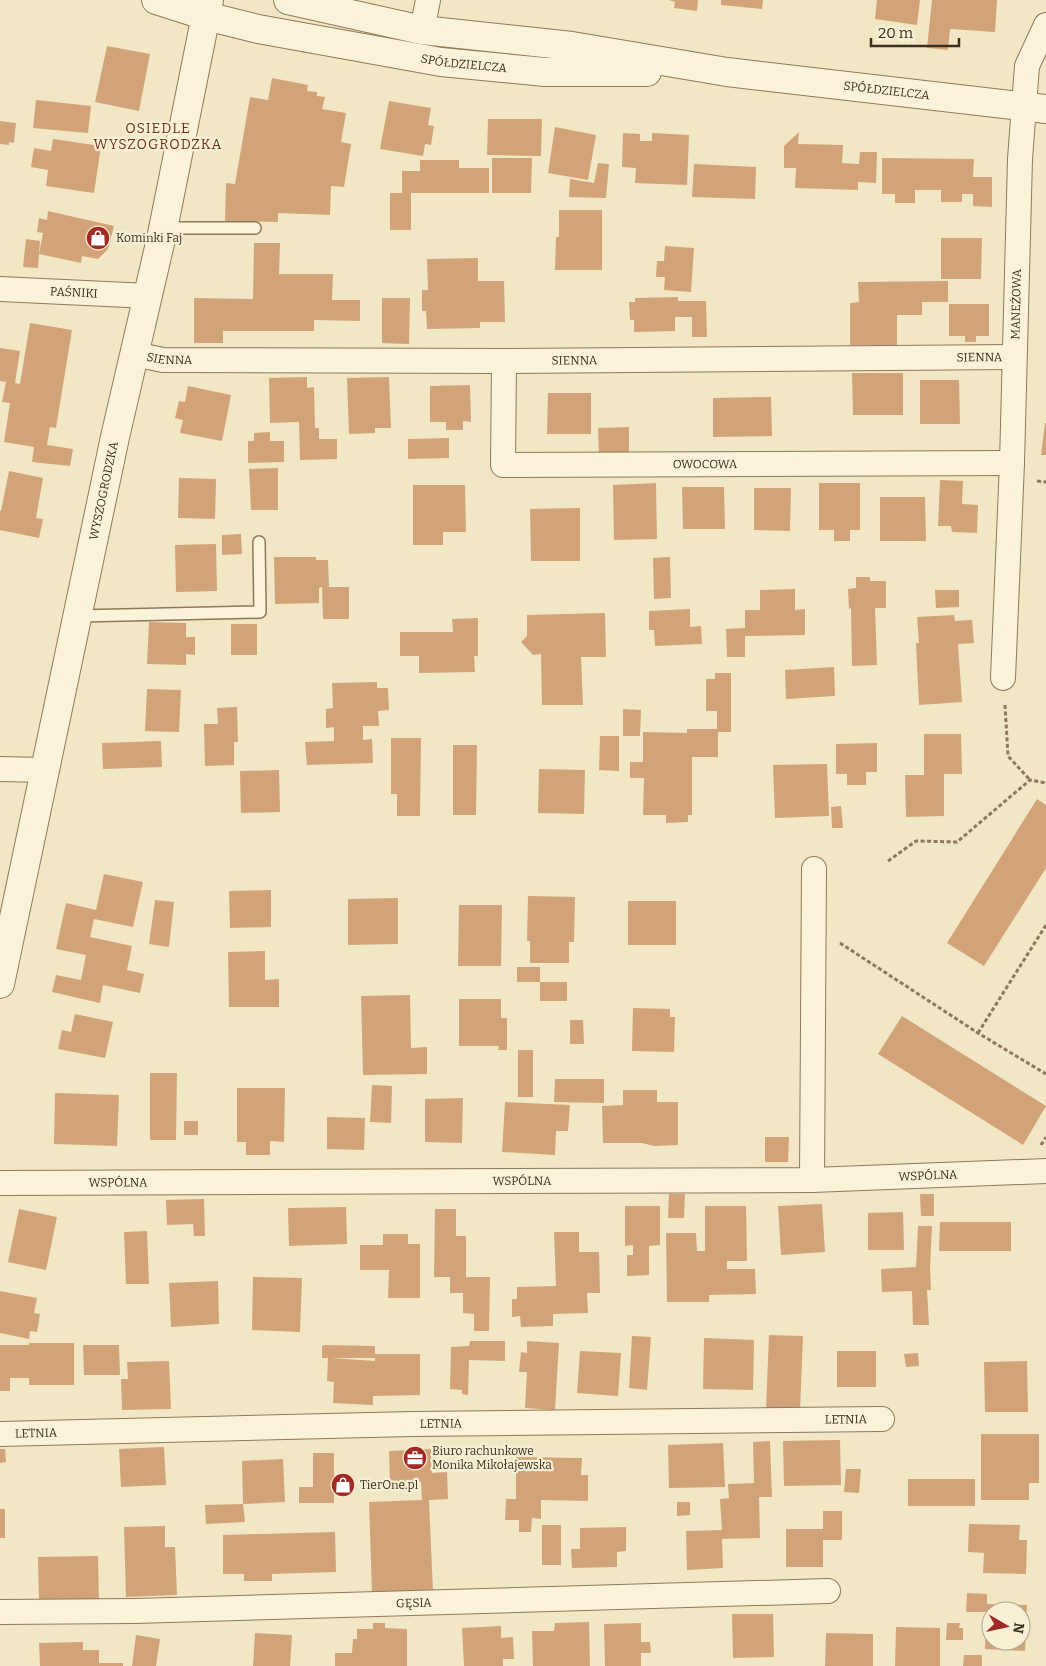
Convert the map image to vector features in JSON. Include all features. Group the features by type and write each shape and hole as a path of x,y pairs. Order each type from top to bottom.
{"street":[{"name":"SPÓŁDZIELCZA","path":"156,0 207,8 258,29 441,62 545,72 727,72"},
{"name":"SPÓŁDZIELCZA","path":"288,0 422,30 572,46 727,72 1035,108"},
{"path":"422,30 428,0"},
{"name":"WYSZOGRODZKA","path":"0,984 115,437 164,228 207,8"},
{"name":"MANEŻOWA","path":"1003,678 1012,463 1020,160 1035,108 1027,66 1046,25"},
{"name":"PAŚNIKI","path":"0,289 148,296"},
{"name":"SIENNA","path":"134,354 164,360 504,361 1014,357"},
{"name":"OWOCOWA","path":"504,361 503,465 1012,463"},
{"path":"0,769 45,770"},
{"path":"812,1180 814,869"},
{"name":"WSPÓLNA","path":"0,1184 812,1180 1046,1171"},
{"name":"LETNIA","path":"0,1434 402,1425 882,1419"},
{"name":"GĘSIA","path":"0,1612 134,1612 828,1591"}],"lane":[{"path":"164,228 255,228"},
{"path":"78,616 260,612 259,542"}],"path":[{"path":"1003,678 1008,756 1030,780 1046,783"},
{"path":"888,861 916,841 957,842 1030,780"},
{"path":"978,1033 1046,925"},
{"path":"814,926 978,1033 1046,1074"}],"building":[{"path":"669,0 698,0 697,11 674,8 675,2"},
{"path":"721,0 763,0 762,9 721,5"},
{"path":"877,0 920,0 917,25 875,19"},
{"path":"932,0 997,0 995,32 950,29 948,50 927,48"},
{"path":"107,46 150,54 139,111 95,102"},
{"path":"272,78 308,85 307,91 317,92 317,96 325,97 322,109 346,113 341,142 351,144 344,187 331,186 330,215 278,213 278,222 225,221 226,183 235,184 250,97 268,100"},
{"path":"36,100 91,106 88,133 33,128"},
{"path":"389,101 431,108 428,125 434,126 431,145 425,144 423,156 380,149"},
{"path":"488,119 542,119 541,156 487,155"},
{"path":"0,121 16,123 14,143 9,142 9,145 0,144"},
{"path":"555,127 596,135 588,180 548,173"},
{"path":"799,132 798,144 843,145 842,163 859,164 860,152 877,152 876,183 858,182 858,190 795,188 796,168 784,168 784,146"},
{"path":"623,133 640,134 640,141 652,141 652,133 689,135 687,185 635,183 636,168 622,167"},
{"path":"53,139 101,146 94,193 46,186 48,170 31,167 34,148 51,151"},
{"path":"492,158 532,158 531,193 492,193"},
{"path":"882,158 974,159 973,177 992,177 992,207 973,206 973,194 962,194 962,202 941,202 941,190 915,190 915,203 895,203 895,194 882,194"},
{"path":"420,160 459,160 459,168 489,168 489,193 411,193 411,230 390,230 390,193 402,193 402,171 420,171"},
{"path":"598,163 609,164 606,198 569,197 570,179 594,183"},
{"path":"694,164 756,167 755,199 692,197"},
{"path":"559,210 602,210 602,270 555,270 556,237 559,237"},
{"path":"48,211 114,226 108,249 98,259 82,256 81,263 39,254 43,233 37,232 39,218 47,220"},
{"path":"941,238 982,238 981,279 941,279"},
{"path":"26,239 40,241 38,268 23,267"},
{"path":"254,243 280,243 279,274 333,274 332,300 360,300 360,321 314,320 314,331 223,331 223,343 194,343 194,298 253,299"},
{"path":"665,246 694,248 691,292 664,290 665,277 656,277 657,261 664,261"},
{"path":"478,258 478,281 504,281 505,322 480,322 480,328 427,329 426,311 422,311 422,290 428,290 427,259"},
{"path":"948,281 948,302 922,302 922,315 897,315 897,345 850,345 850,303 859,302 858,282"},
{"path":"678,297 678,301 706,301 707,337 692,337 692,317 675,317 675,331 634,332 634,320 630,320 629,302 635,302 635,298"},
{"path":"382,298 410,298 409,344 382,343"},
{"path":"949,304 989,304 989,336 976,336 976,342 965,342 965,336 949,336"},
{"path":"30,323 72,330 56,428 50,427 47,445 73,449 70,466 32,462 34,447 4,442 10,403 2,402 6,382 0,381 0,348 20,351 15,383 20,384"},
{"path":"852,373 903,373 903,415 853,415"},
{"path":"307,377 307,388 314,387 315,428 319,428 319,439 337,439 337,459 300,460 299,422 270,423 269,378"},
{"path":"389,377 391,428 375,428 375,433 349,434 347,378"},
{"path":"920,380 959,380 960,424 920,424"},
{"path":"470,385 471,422 463,421 463,430 446,430 446,422 430,422 430,386"},
{"path":"188,386 231,395 222,441 180,433 183,420 175,418 179,401 185,402"},
{"path":"548,393 591,393 591,434 547,434"},
{"path":"771,397 772,436 713,437 713,398"},
{"path":"1045,423 1046,455 1041,455"},
{"path":"629,427 629,456 599,457 598,428"},
{"path":"270,432 270,441 284,441 284,462 248,463 248,441 254,441 254,433"},
{"path":"449,438 449,458 408,459 408,439"},
{"path":"278,468 278,510 251,510 249,469"},
{"path":"9,471 43,478 36,518 43,519 39,538 0,530 0,511"},
{"path":"179,478 216,479 215,519 178,518"},
{"path":"940,480 963,481 962,504 978,505 977,533 952,532 951,526 938,526"},
{"path":"656,483 657,539 614,540 613,485"},
{"path":"819,483 860,483 860,530 850,530 850,541 834,541 834,530 819,530"},
{"path":"413,485 465,485 466,532 443,532 443,545 413,545"},
{"path":"682,487 724,487 725,529 683,529"},
{"path":"754,488 791,488 790,531 754,530"},
{"path":"880,497 925,497 926,541 880,541"},
{"path":"580,508 580,561 531,561 530,509"},
{"path":"241,534 242,554 222,555 222,535"},
{"path":"216,544 217,591 176,592 175,545"},
{"path":"274,557 316,557 316,560 328,560 329,587 349,587 349,619 323,619 322,587 319,588 319,603 275,604"},
{"path":"670,557 671,598 654,599 653,558"},
{"path":"856,577 870,577 870,581 886,581 886,608 875,608 877,665 852,666 851,608 849,609 848,589 856,588"},
{"path":"795,589 795,610 805,609 805,635 745,636 745,657 727,657 726,629 745,628 745,610 760,610 760,590"},
{"path":"935,590 959,590 959,607 936,608"},
{"path":"690,609 690,627 701,626 702,644 655,646 654,630 649,630 649,611"},
{"path":"605,613 606,657 581,657 583,705 542,705 541,654 533,655 521,642 527,636 527,615"},
{"path":"954,615 955,621 972,620 974,643 958,644 962,702 919,705 916,643 919,643 917,617"},
{"path":"478,618 478,656 474,656 475,672 419,673 419,656 400,656 400,632 453,632 452,619"},
{"path":"149,622 186,623 186,637 195,637 195,655 186,654 186,665 147,664"},
{"path":"231,624 257,624 257,655 231,655"},
{"path":"834,667 835,696 786,699 785,670"},
{"path":"715,673 731,673 731,732 718,732 718,757 692,757 692,815 688,815 688,822 666,823 666,815 643,815 644,778 630,778 630,762 643,762 643,732 687,733 687,729 717,729 717,711 706,711 706,679 715,679"},
{"path":"377,682 377,688 388,688 389,710 378,711 379,726 363,726 363,740 372,739 373,763 307,765 305,742 334,741 334,727 326,728 326,709 333,708 332,683"},
{"path":"147,689 181,690 179,732 145,731"},
{"path":"237,707 238,742 234,742 234,765 205,766 204,724 218,724 217,708"},
{"path":"623,709 641,710 640,736 623,736"},
{"path":"924,734 961,734 962,774 944,774 944,816 906,817 905,775 924,775"},
{"path":"600,736 619,736 619,771 599,770"},
{"path":"391,738 421,738 420,816 397,816 397,794 391,794"},
{"path":"161,741 162,767 103,769 102,743"},
{"path":"877,743 877,772 866,772 866,785 847,785 847,774 836,774 836,744"},
{"path":"453,745 477,745 476,815 453,815"},
{"path":"827,764 829,816 775,818 773,765"},
{"path":"539,769 585,770 584,814 538,813"},
{"path":"279,770 280,812 241,813 240,771"},
{"path":"1037,799 1046,805 1046,868 984,966 947,943"},
{"path":"841,806 843,828 832,828 831,807"},
{"path":"104,874 143,882 133,927 94,919 90,937 132,946 127,970 144,974 140,993 103,985 100,1003 52,992 56,975 81,980 86,955 56,949 66,903 96,910"},
{"path":"271,890 271,927 230,928 229,891"},
{"path":"528,896 575,897 574,942 569,942 569,963 530,963 530,941 527,941"},
{"path":"398,898 398,944 348,945 348,899"},
{"path":"155,900 174,902 169,947 149,944"},
{"path":"628,901 676,901 676,945 628,945"},
{"path":"459,905 502,905 501,966 458,966"},
{"path":"265,951 265,980 279,979 279,1007 229,1007 228,952"},
{"path":"517,967 540,967 540,982 517,982"},
{"path":"540,982 567,982 567,1001 540,1001"},
{"path":"410,995 411,1048 427,1047 427,1074 363,1075 361,996"},
{"path":"459,999 501,999 501,1018 507,1018 507,1050 498,1050 499,1046 459,1046"},
{"path":"633,1008 670,1009 670,1017 675,1017 674,1052 632,1051"},
{"path":"75,1014 113,1022 105,1058 58,1049 62,1030 71,1032"},
{"path":"902,1016 1046,1106 1023,1145 878,1054"},
{"path":"570,1020 583,1020 584,1044 570,1044"},
{"path":"518,1050 533,1050 533,1097 518,1097"},
{"path":"150,1073 177,1073 176,1140 150,1140"},
{"path":"555,1079 604,1079 604,1103 554,1102"},
{"path":"372,1085 392,1086 391,1123 370,1122"},
{"path":"237,1088 285,1088 284,1142 270,1141 270,1155 246,1155 246,1142 237,1142"},
{"path":"623,1090 657,1090 657,1102 678,1102 678,1145 654,1146 642,1143 603,1143 602,1106 623,1105"},
{"path":"55,1093 119,1095 117,1146 54,1144"},
{"path":"463,1098 462,1143 425,1142 425,1099"},
{"path":"505,1102 570,1105 568,1131 556,1131 555,1155 502,1152"},
{"path":"327,1117 365,1118 364,1150 327,1149"},
{"path":"184,1121 198,1121 198,1135 184,1135"},
{"path":"765,1137 789,1137 788,1162 765,1162"},
{"path":"669,1194 685,1194 684,1218 668,1218"},
{"path":"920,1194 934,1194 934,1216 921,1216"},
{"path":"204,1199 205,1236 194,1236 193,1224 167,1225 166,1200"},
{"path":"822,1204 825,1252 781,1255 778,1206"},
{"path":"625,1206 660,1206 660,1245 649,1246 649,1275 627,1276 627,1255 633,1255 633,1245 625,1246"},
{"path":"705,1206 746,1206 747,1261 727,1261 727,1269 755,1269 756,1294 709,1295 709,1302 667,1302 666,1233 696,1233 697,1251 705,1251"},
{"path":"346,1207 347,1244 289,1246 288,1208"},
{"path":"19,1209 57,1217 46,1270 8,1262"},
{"path":"435,1209 456,1209 456,1236 466,1236 466,1277 490,1277 489,1331 474,1331 474,1314 463,1313 463,1293 450,1293 450,1277 434,1277"},
{"path":"903,1212 904,1250 868,1250 868,1213"},
{"path":"940,1222 1011,1222 1011,1251 939,1251"},
{"path":"918,1226 932,1226 931,1290 927,1290 929,1325 913,1325 912,1291 882,1292 881,1269 916,1267"},
{"path":"147,1231 149,1284 126,1284 124,1232"},
{"path":"554,1232 579,1232 579,1252 599,1252 600,1293 587,1293 588,1313 553,1314 553,1326 521,1327 520,1316 512,1317 512,1299 517,1299 517,1287 556,1286"},
{"path":"383,1234 408,1234 408,1244 420,1244 420,1298 388,1298 389,1270 360,1270 360,1245 383,1245"},
{"path":"253,1277 302,1278 300,1332 252,1330"},
{"path":"218,1281 219,1324 171,1327 169,1283"},
{"path":"0,1291 37,1298 34,1313 40,1314 37,1332 30,1331 29,1339 0,1333"},
{"path":"769,1335 803,1336 800,1411 766,1410"},
{"path":"632,1336 651,1337 647,1390 629,1388"},
{"path":"704,1338 754,1340 753,1390 703,1389"},
{"path":"470,1341 505,1341 505,1361 469,1360 468,1395 462,1394 462,1390 450,1389 451,1347 469,1346"},
{"path":"527,1341 559,1343 555,1410 525,1408 527,1372 519,1372 521,1352 527,1353"},
{"path":"29,1343 74,1343 74,1385 29,1385 29,1378 10,1378 10,1391 0,1391 0,1345 29,1345"},
{"path":"83,1345 119,1345 120,1375 84,1375"},
{"path":"322,1346 375,1346 375,1354 420,1354 420,1395 373,1396 373,1405 333,1403 334,1382 327,1381 328,1358 322,1358","holes":["330,1358 375,1358 375,1361"]},
{"path":"580,1351 621,1353 618,1396 577,1393"},
{"path":"837,1351 876,1351 876,1387 837,1387"},
{"path":"918,1353 919,1366 906,1367 904,1354"},
{"path":"169,1361 171,1409 122,1410 121,1379 128,1379 127,1362"},
{"path":"1027,1361 1028,1412 985,1412 984,1362"},
{"path":"981,1434 1039,1434 1039,1483 1029,1483 1029,1500 981,1500"},
{"path":"840,1440 841,1485 784,1486 783,1441"},
{"path":"770,1441 772,1497 759,1497 760,1538 722,1539 723,1568 687,1570 686,1531 722,1530 720,1499 729,1498 728,1484 754,1483 753,1442"},
{"path":"723,1443 725,1487 669,1488 668,1445"},
{"path":"164,1447 166,1485 121,1487 119,1449"},
{"path":"0,1449 5,1449 6,1462 0,1463"},
{"path":"431,1449 432,1473 447,1472 448,1499 429,1500 433,1592 372,1594 369,1502 422,1500 421,1482 390,1483 389,1451"},
{"path":"313,1453 334,1453 334,1503 299,1503 299,1487 313,1487"},
{"path":"516,1457 582,1458 581,1475 588,1475 588,1501 541,1500 541,1519 532,1518 531,1532 519,1532 519,1520 505,1520 506,1499 516,1499"},
{"path":"283,1459 285,1502 243,1504 242,1461"},
{"path":"846,1469 861,1469 859,1493 844,1492"},
{"path":"908,1479 975,1479 975,1506 908,1506"},
{"path":"677,1502 690,1502 690,1515 677,1516"},
{"path":"243,1504 245,1522 206,1524 205,1505"},
{"path":"0,1509 5,1509 5,1538 0,1538"},
{"path":"823,1511 842,1511 842,1540 823,1540 823,1567 786,1567 786,1529 823,1529"},
{"path":"969,1524 1020,1525 1019,1540 1027,1540 1026,1574 983,1573 984,1553 968,1552"},
{"path":"542,1525 561,1525 561,1565 542,1565"},
{"path":"165,1526 165,1547 175,1547 177,1595 126,1597 124,1527"},
{"path":"626,1527 626,1551 617,1552 617,1567 572,1568 571,1549 580,1549 580,1528"},
{"path":"335,1532 336,1572 272,1574 272,1581 244,1581 244,1574 223,1574 223,1535"},
{"path":"98,1556 99,1603 39,1604 38,1557"},
{"path":"967,1593 987,1594 987,1601 981,1601 981,1612 966,1612"},
{"path":"732,1614 773,1614 774,1657 733,1658"},
{"path":"589,1622 590,1666 533,1666 532,1631 554,1631 555,1623"},
{"path":"373,1623 385,1623 385,1628 407,1629 407,1666 335,1666 335,1653 352,1653 353,1639 357,1639 357,1629 373,1629"},
{"path":"641,1623 641,1642 650,1642 651,1653 641,1653 641,1666 605,1666 604,1624"},
{"path":"947,1623 960,1623 959,1628 963,1628 963,1640 946,1640"},
{"path":"501,1626 501,1638 513,1637 514,1659 503,1659 503,1666 464,1666 462,1628"},
{"path":"896,1627 940,1628 940,1666 895,1666"},
{"path":"255,1633 292,1635 290,1666 253,1666"},
{"path":"826,1633 873,1634 873,1666 825,1666"},
{"path":"136,1635 160,1639 156,1666 132,1666"},
{"path":"83,1642 83,1650 99,1650 99,1663 123,1663 123,1666 40,1666 39,1643"},
{"path":"964,1655 982,1655 982,1666 963,1666"}],"place":[{"name":"Kominki Faj","path":"98,238"},
{"name":"Biuro rachunkowe Monika Mikołajewska","path":"415,1458"},
{"name":"TierOne.pl","path":"343,1485"}],"district":[{"name":"OSIEDLE WYSZOGRODZKA","path":"158,136"}]}
